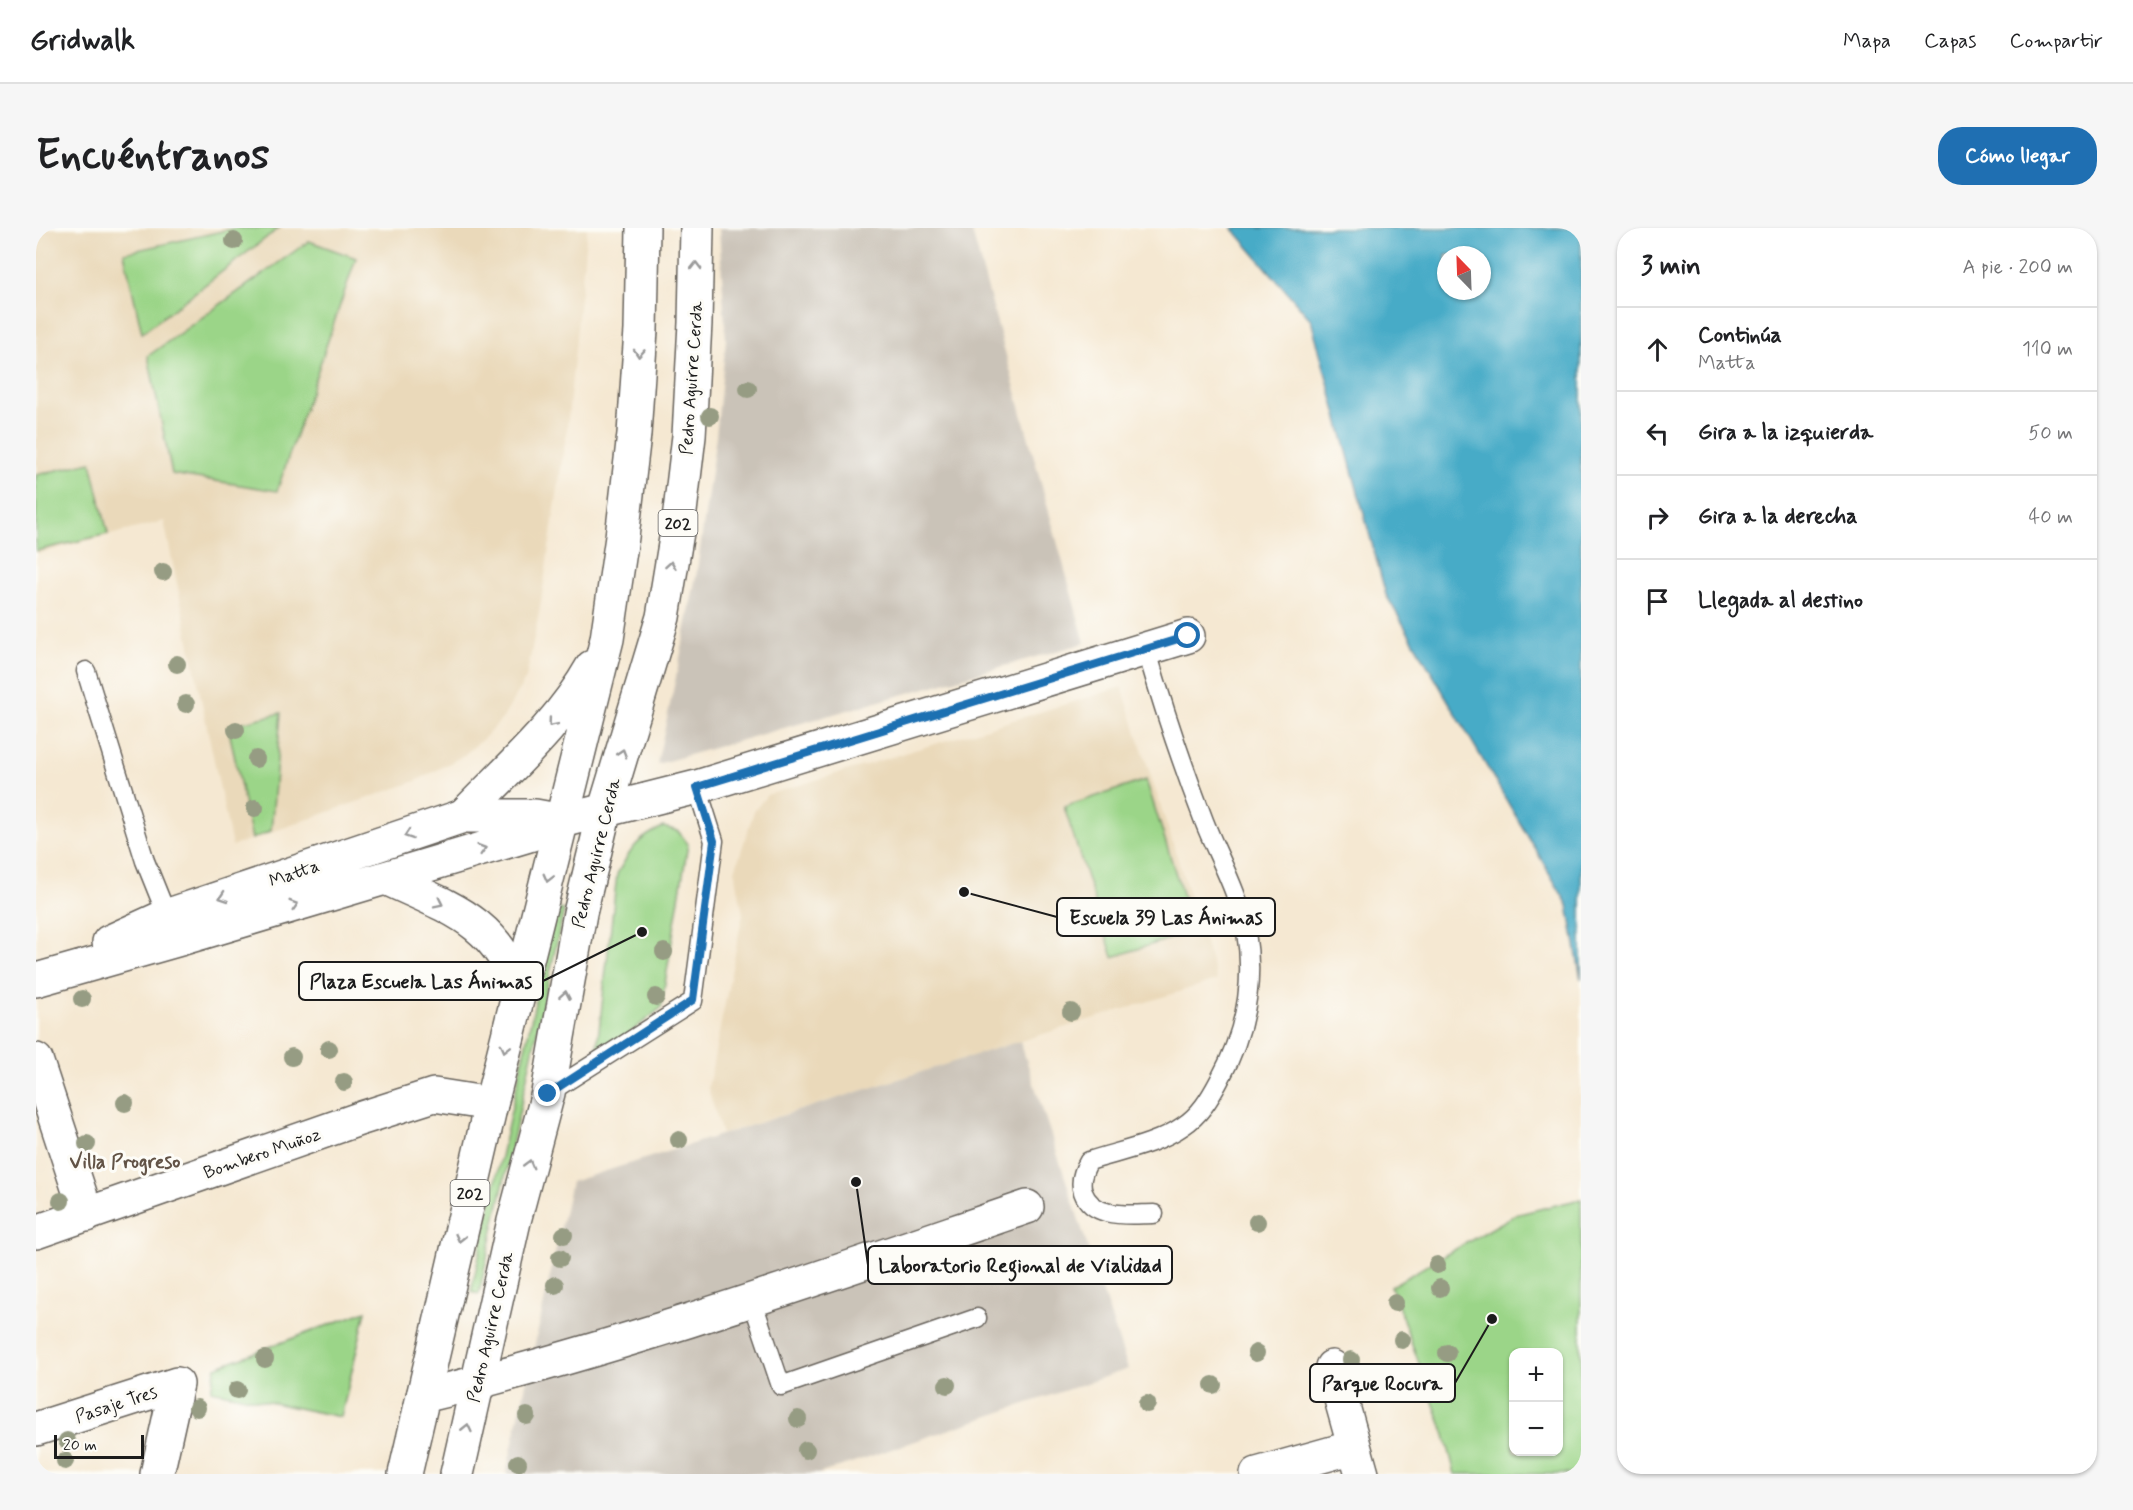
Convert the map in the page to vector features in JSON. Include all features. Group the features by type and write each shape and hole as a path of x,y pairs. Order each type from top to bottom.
{"main road":[{"name":"202","path":"405,1474 491,1104 607,639 634,434 643,228"},
{"name":"Pedro Aguirre Cerda","path":"457,1474 514,1221 548,1094 580,913 605,809 663,617 689,436 697,228"},
{"name":"Matta","path":"172,928 386,878 529,835 562,821 697,787 1188,636"},
{"path":"464,816 566,706 588,674 607,639"},
{"name":"Matta","path":"36,978 464,816 535,816 562,821"},
{"path":"386,878 464,915 482,929 507,959 519,992"},
{"path":"36,1060 87,1215"},
{"name":"Bombero Muñoz","path":"36,1232 434,1095 491,1104"},
{"path":"423,1396 562,1360 752,1300 1027,1208"},
{"path":"1257,1474 1358,1461 1332,1367"},
{"name":"Pasaje Tres","path":"36,1429 177,1384 157,1474"}],"lane":[{"path":"1146,648 1181,760 1239,905 1249,953 1246,1011 1228,1065 1208,1102 1184,1126 1166,1136 1089,1161 1084,1170 1081,1179 1082,1189 1092,1205 1100,1211 1154,1214"},
{"path":"86,671 145,861 172,928"},
{"path":"548,1094 693,1000 714,841 697,787"},
{"path":"752,1300 782,1386 977,1318"}],"shaded area":[{"path":"36,228 587,228 567,428 540,608 526,678 503,718 463,756 416,781 232,846 164,521 36,554"},
{"path":"719,228 971,228 1085,643 657,764 697,571 716,436 726,340"},
{"path":"1122,687 1217,980 722,1134 708,1088 743,914 735,871 754,811 767,795"},
{"path":"1020,1041 1128,1369 818,1474 506,1474 571,1182"}],"green space":[{"path":"236,228 279,228 142,333 124,253"},
{"path":"309,241 356,258 277,491 172,474 148,356"},
{"path":"91,462 108,534 36,551 36,475"},
{"path":"281,713 271,831 252,839 228,726"},
{"path":"1146,780 1194,931 1113,957 1064,807"},
{"path":"663,827 678,831 688,844 661,1008 608,1050 597,1048 617,874 635,846 646,836"},
{"path":"556,908 564,910 479,1294 471,1292"},
{"path":"1581,1199 1581,1474 1455,1474 1445,1435 1391,1286 1515,1215"},
{"path":"366,1311 341,1417 211,1390 216,1367"}],"water":[{"path":"1232,228 1581,228 1581,979 1568,905 1386,595 1311,320"}],"place":[{"name":"Escuela 39 Las Ánimas","path":"964,892"},
{"name":"Plaza Escuela Las Ánimas","path":"642,932"},
{"name":"Laboratorio Regional de Vialidad","path":"856,1182"},
{"name":"Parque Rocura","path":"1492,1319"}],"district":[{"name":"Villa Progreso","path":"125,1161"}],"route":[{"path":"548,1094 693,1000 714,841 697,787 1188,636"}]}
